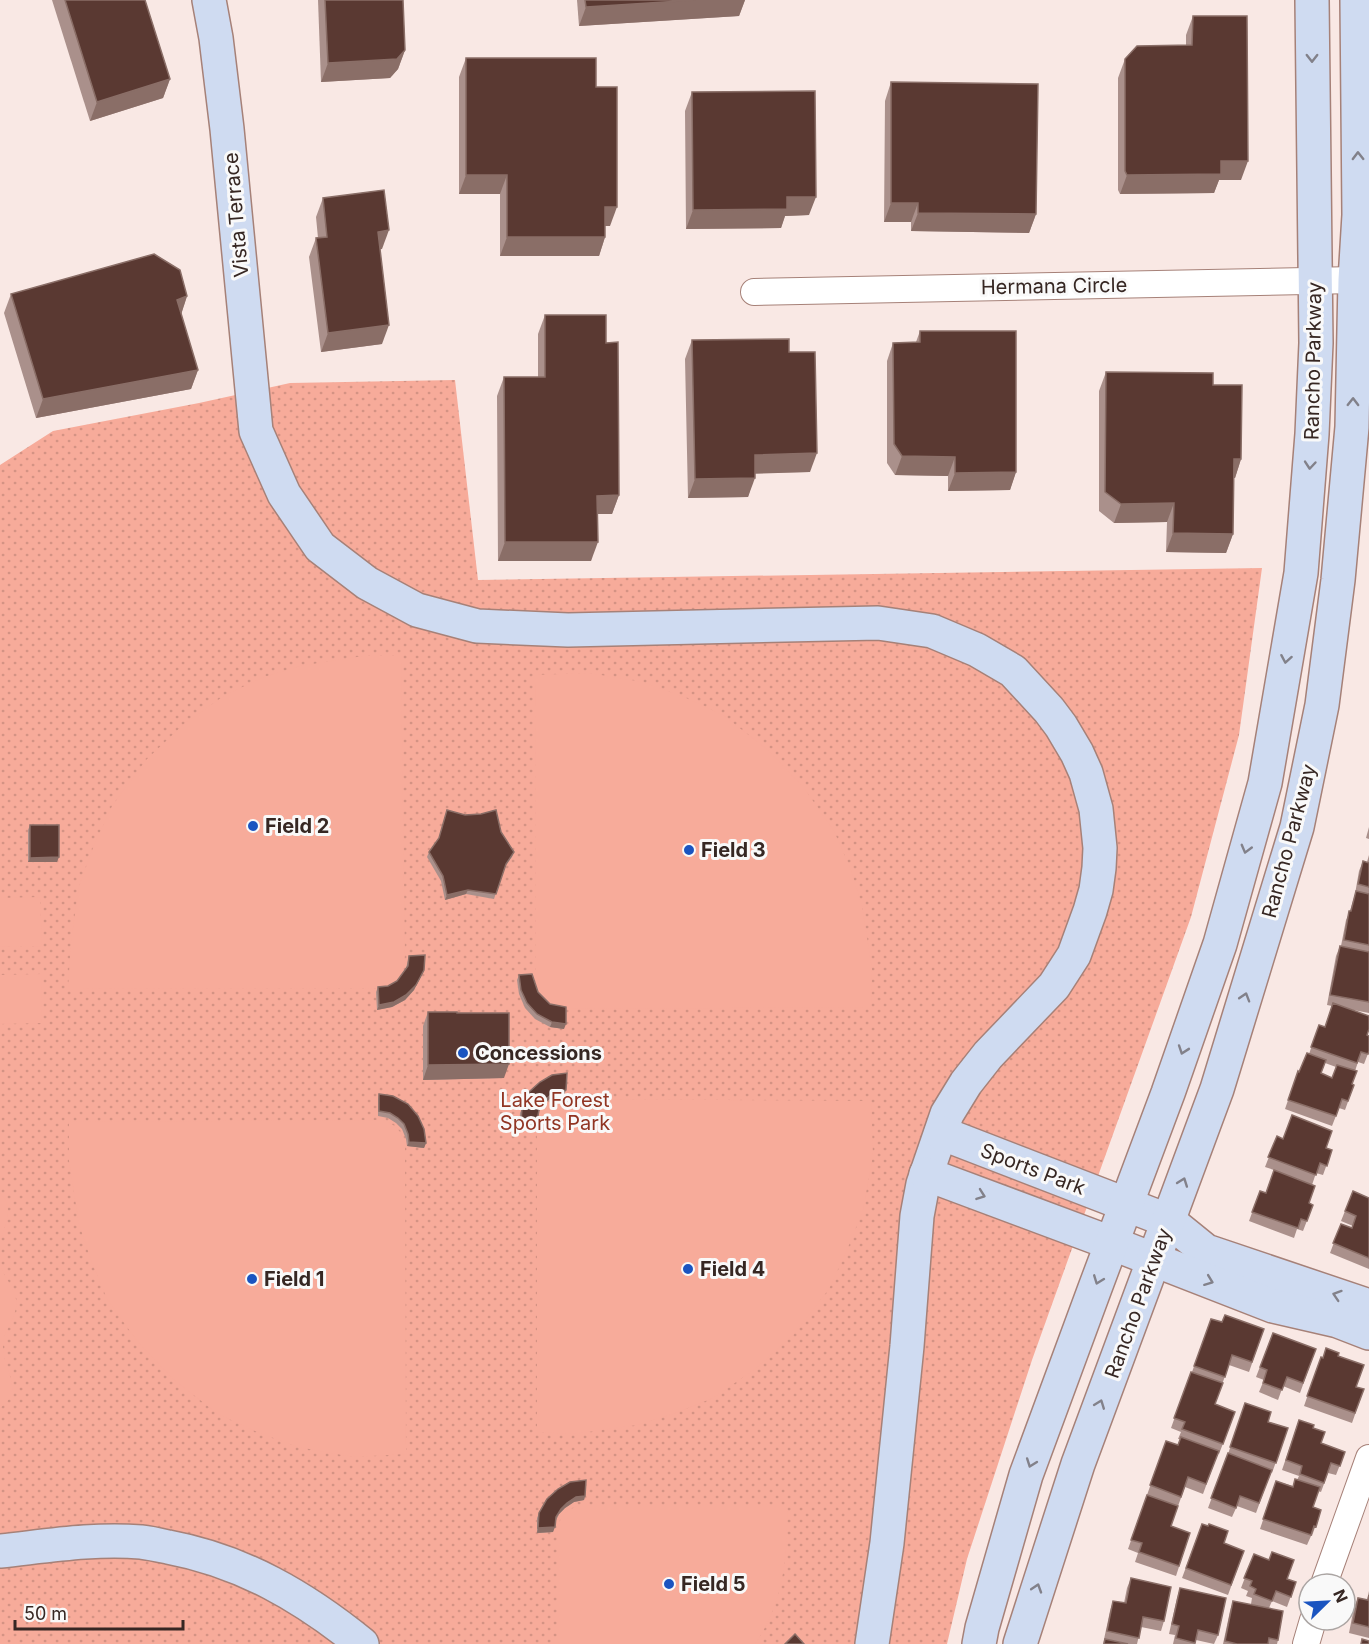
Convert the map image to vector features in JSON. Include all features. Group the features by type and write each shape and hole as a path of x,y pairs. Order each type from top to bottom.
{"street":[{"name":"Vista Terrace","path":"209,0 227,129 256,431 284,494 320,546 367,583 417,610 477,626 568,630 878,623 933,631 977,650 1013,671 1033,691 1061,726 1086,773 1096,809 1100,848 1096,890 1074,955 1053,986 988,1055 966,1083 947,1114 923,1184 917,1216 907,1346 887,1543 872,1644"},
{"name":"Rancho Parkway","path":"979,1644 1026,1475 1168,1093 1220,944 1265,783 1301,573 1312,434 1316,343 1312,0"},
{"name":"Rancho Parkway","path":"1020,1644 1078,1464 1218,1089 1297,827 1322,705 1338,580 1352,427 1355,280 1359,215 1357,0"},
{"name":"Hermana Circle","path":"754,292 1355,280"},
{"name":"Sports Park","path":"941,1133 1169,1221 1206,1251 1369,1306"},
{"path":"926,1174 1273,1306 1338,1321 1369,1333"},
{"path":"1328,1572 1369,1458"},
{"path":"0,1551 106,1541 143,1542 184,1550 222,1560 255,1574 287,1591 338,1624 362,1644"}],"green space":[{"name":"Lake Forest Sports Park","path":"455,380 478,580 1262,568 1239,735 1191,917 1032,1360 967,1559 947,1644 0,1644 0,465 53,431 290,383"},
{"name":"Field 2","path":"363,656 401,656 405,955 399,977 380,988 68,989 71,941 79,886 112,806 146,760 184,724 225,695 264,677 300,666"},
{"name":"Field 3","path":"589,673 643,682 723,715 768,750 804,788 834,831 851,870 862,906 872,969 871,1007 558,1009 543,1000 536,985 535,675"},
{"path":"40,897 42,946 0,947 0,898"},
{"path":"41,974 42,1023 0,1024 0,975"},
{"name":"Field 4","path":"562,1099 871,1101 873,1155 863,1210 847,1250 829,1289 794,1334 755,1369 713,1398 637,1425 574,1434 537,1432 537,1120 547,1106"},
{"name":"Field 1","path":"383,1120 397,1129 405,1144 406,1454 353,1457 298,1447 218,1414 173,1379 137,1341 107,1299 79,1224 69,1161 69,1122"},
{"path":"0,1193 7,1205 8,1217 0,1242"},
{"path":"0,1265 13,1290 16,1306 3,1341 4,1356 11,1380 11,1394 0,1408"},
{"name":"Field 5","path":"580,1505 787,1505 782,1577 772,1611 755,1644 557,1644 557,1533 563,1515"}],"building":[{"path":"65,0 145,0 170,79 97,102"},
{"path":"325,0 403,0 405,50 397,59 328,63"},
{"path":"585,0 696,0 586,7"},
{"path":"1193,16 1247,16 1248,161 1221,161 1221,174 1127,175 1125,171 1125,59 1137,46 1192,45"},
{"path":"466,58 596,58 596,87 617,87 617,207 605,207 605,237 507,237 507,175 466,175"},
{"path":"891,82 1038,84 1036,214 918,213 918,203 891,203"},
{"path":"815,91 816,197 787,197 787,209 693,210 692,92"},
{"path":"384,190 389,230 378,232 389,325 328,333 316,238 327,237 323,198"},
{"path":"154,254 180,270 187,296 177,300 198,370 43,399 11,294"},
{"path":"545,315 606,315 606,343 618,342 619,495 597,496 598,542 505,542 504,377 545,377"},
{"path":"920,331 1016,331 1016,472 955,473 955,457 902,456 894,444 893,343 920,342"},
{"path":"789,339 789,352 815,352 817,453 755,455 755,478 695,479 692,340"},
{"path":"1106,372 1213,373 1213,385 1242,385 1241,459 1234,459 1233,534 1173,533 1174,503 1121,504 1105,492"},
{"path":"447,810 465,815 496,810 501,832 514,852 506,864 496,894 468,890 447,895 443,876 429,852 439,838"},
{"path":"30,825 59,825 59,857 30,858"},
{"path":"1363,861 1369,863 1369,887 1358,884"},
{"path":"1356,891 1369,894 1369,945 1344,940 1349,911 1351,911"},
{"path":"1340,946 1369,952 1369,1002 1330,995"},
{"path":"425,955 424,970 416,985 394,1002 379,1005 378,987 388,986 397,981 408,966 409,956"},
{"path":"532,974 538,992 550,1004 566,1007 566,1024 552,1022 537,1014 527,1003 521,990 519,975"},
{"path":"1333,1003 1369,1016 1367,1035 1369,1036 1369,1051 1368,1054 1361,1052 1357,1063 1311,1047 1319,1025 1325,1027"},
{"name":"Concessions","path":"428,1012 509,1013 509,1064 428,1065"},
{"path":"1307,1053 1326,1060 1321,1073 1332,1078 1337,1065 1357,1071 1348,1101 1342,1099 1336,1116 1288,1100"},
{"path":"567,1073 566,1090 553,1093 543,1102 537,1121 521,1122 522,1108 529,1092 552,1075"},
{"path":"379,1094 393,1096 408,1104 418,1116 424,1129 426,1143 409,1142 404,1124 390,1113 379,1111"},
{"path":"1292,1115 1332,1131 1326,1148 1332,1150 1327,1166 1320,1163 1316,1175 1268,1157 1277,1136 1283,1139"},
{"path":"1274,1170 1315,1186 1309,1203 1313,1205 1307,1221 1301,1219 1298,1228 1252,1212 1260,1191 1266,1193"},
{"path":"1353,1191 1369,1198 1369,1258 1333,1243 1341,1224 1352,1228 1356,1216 1345,1211"},
{"path":"1225,1315 1264,1329 1252,1362 1232,1355 1225,1377 1194,1366 1211,1319 1222,1322"},
{"path":"1273,1333 1316,1349 1303,1383 1287,1377 1282,1390 1263,1383 1267,1370 1260,1367"},
{"path":"1326,1348 1339,1353 1338,1356 1364,1365 1356,1387 1364,1389 1355,1413 1307,1396"},
{"path":"1191,1372 1223,1383 1215,1404 1235,1412 1223,1444 1182,1429 1185,1422 1174,1418"},
{"path":"1245,1403 1271,1412 1268,1422 1288,1428 1276,1463 1230,1447"},
{"path":"1299,1420 1325,1432 1321,1443 1345,1452 1340,1466 1331,1463 1324,1483 1300,1474 1302,1466 1286,1460"},
{"path":"1181,1437 1219,1451 1206,1484 1188,1477 1181,1497 1150,1485 1166,1441 1178,1445"},
{"path":"1228,1453 1272,1470 1259,1503 1240,1496 1236,1508 1211,1498"},
{"path":"1295,1479 1320,1487 1313,1507 1321,1510 1311,1535 1263,1519 1276,1481 1293,1487"},
{"path":"586,1480 585,1496 576,1497 561,1509 556,1517 555,1527 538,1528 539,1513 547,1499 570,1482"},
{"path":"1147,1495 1178,1506 1171,1526 1190,1533 1179,1566 1139,1552 1142,1543 1131,1540"},
{"path":"1202,1524 1208,1526 1209,1524 1228,1531 1224,1543 1244,1551 1231,1585 1186,1568"},
{"path":"1272,1552 1294,1560 1287,1579 1296,1582 1291,1597 1276,1591 1272,1601 1254,1594 1256,1589 1250,1586 1252,1581 1244,1578 1254,1554 1269,1560"},
{"path":"1131,1578 1171,1587 1164,1621 1143,1617 1139,1638 1107,1631 1113,1601 1126,1603"},
{"path":"1180,1588 1226,1598 1218,1635 1198,1630 1195,1643 1176,1638 1179,1626 1172,1624"},
{"path":"1369,1595 1369,1627 1357,1624 1358,1598 1368,1600"},
{"path":"1233,1601 1283,1611 1278,1640 1269,1638 1268,1644 1237,1644 1225,1641"},
{"path":"795,1634 804,1644 785,1644"},
{"path":"1105,1639 1128,1644 1104,1644"},
{"path":"1362,1639 1369,1641 1369,1644 1361,1644"}],"place":[{"name":"Field 2","path":"253,826"},
{"name":"Field 3","path":"689,850"},
{"name":"Concessions","path":"463,1053"},
{"name":"Field 4","path":"688,1269"},
{"name":"Field 1","path":"252,1279"},
{"name":"Field 5","path":"669,1584"}]}
